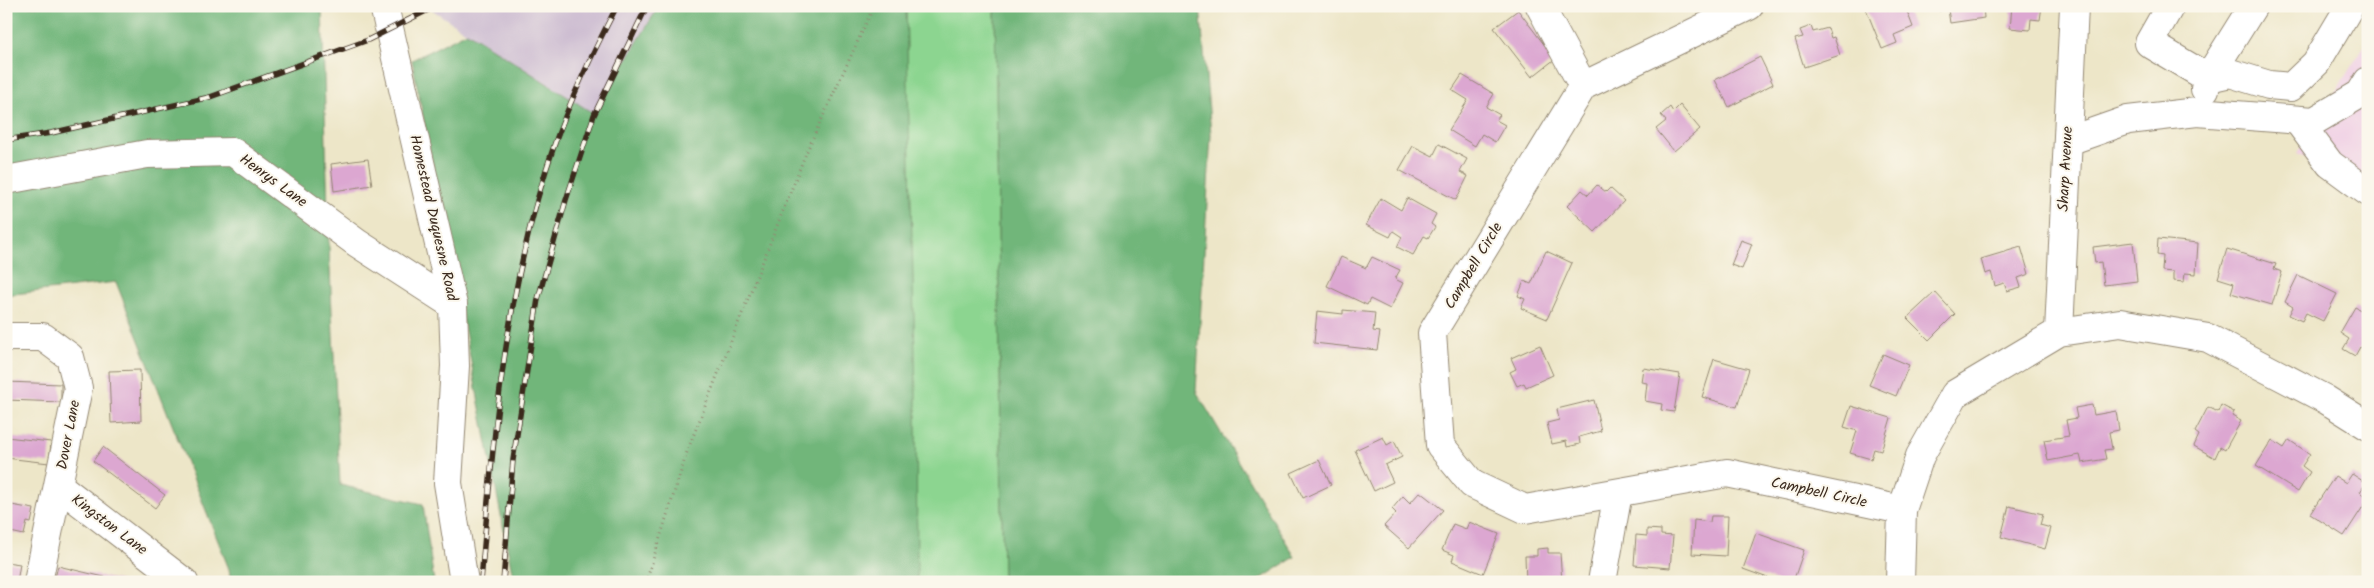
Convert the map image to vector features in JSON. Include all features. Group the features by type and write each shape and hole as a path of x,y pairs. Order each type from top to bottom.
{"street":[{"name":"Homestead Duquesne Road","path":"384,6 453,305 455,366 448,483 464,582"},
{"path":"1540,6 1583,86 1749,6"},
{"name":"Sharp Avenue","path":"2059,332 2074,6"},
{"path":"2170,6 2150,43 2208,78 2230,73 2268,85 2291,87 2316,62 2350,6"},
{"path":"2198,112 2208,78 2253,6"},
{"name":"Campbell Circle","path":"1583,86 1432,333 1440,445 1472,484 1525,509 1727,474 1902,510"},
{"path":"2068,141 2128,120 2198,112 2314,121 2365,92"},
{"path":"2298,121 2330,164 2368,192"},
{"name":"Henrys Lane","path":"6,180 147,154 233,152 357,243 453,305"},
{"path":"1900,582 1902,510 1920,456 1954,394 2059,332 2120,323 2208,338 2325,399 2368,426"},
{"name":"Dover Lane","path":"6,337 43,337 70,356 78,388 38,582"},
{"name":"Kingston Lane","path":"59,486 184,582"},
{"path":"1602,582 1618,493"}],"path":[{"path":"646,582 692,440 806,153 874,6"}],"shaded area":[{"path":"435,6 659,6 594,115 431,9"},
{"path":"2368,40 2368,185 2297,153"}],"green space":[{"path":"6,6 322,6 329,247 340,485 423,504 434,582 231,582 229,569 116,282 6,295"},
{"path":"659,6 906,6 916,394 917,582 514,582 412,60 467,32 594,114"},
{"path":"905,6 995,6 1003,582 913,582"},
{"path":"995,6 1200,6 1211,134 1196,391 1295,557 1256,582 1003,582"}],"building":[{"path":"1873,6 1905,6 1913,27 1894,35 1897,43 1882,49 1866,9"},
{"path":"1938,6 1983,6 1984,18 1950,23 1948,9 1939,11"},
{"path":"2012,6 2042,6 2040,20 2031,19 2030,30 2010,28"},
{"path":"1518,10 1555,59 1532,77 1494,28"},
{"path":"1811,26 1813,32 1828,28 1831,38 1834,37 1840,55 1804,67 1795,39 1803,37 1800,30"},
{"path":"1760,57 1773,84 1729,107 1715,80"},
{"path":"1462,75 1494,94 1486,107 1500,115 1496,120 1505,125 1495,142 1482,134 1475,146 1449,130 1468,100 1452,90"},
{"path":"1680,105 1700,129 1674,151 1656,129 1666,121 1661,115 1670,107 1673,112"},
{"path":"1439,144 1467,159 1460,172 1468,176 1456,200 1399,170 1413,146 1433,156"},
{"path":"368,159 372,185 334,191 331,164"},
{"path":"1597,185 1606,192 1610,188 1624,201 1595,232 1567,206 1582,190 1588,195"},
{"path":"1381,198 1401,210 1407,198 1436,214 1431,224 1435,227 1428,238 1424,236 1413,255 1397,247 1402,237 1393,231 1390,237 1366,225"},
{"path":"2158,239 2198,243 2196,274 2185,273 2184,282 2173,281 2173,272 2162,271 2163,256 2157,255"},
{"path":"1741,240 1752,244 1742,269 1731,265"},
{"path":"2133,242 2137,281 2104,285 2101,262 2095,263 2093,247"},
{"path":"2021,247 2029,274 2018,278 2021,287 2007,291 2004,283 1995,286 1991,272 1985,274 1981,259"},
{"path":"2227,249 2276,264 2274,269 2282,272 2272,305 2231,293 2234,283 2218,278"},
{"path":"1546,251 1572,263 1547,319 1521,308 1525,299 1518,296 1524,281 1531,284"},
{"path":"1341,257 1366,268 1372,257 1400,270 1395,279 1403,283 1390,309 1370,299 1367,305 1327,286"},
{"path":"2298,275 2337,294 2323,321 2306,313 2302,321 2289,315 2293,307 2285,302"},
{"path":"1935,292 1955,314 1929,340 1907,318"},
{"path":"2355,307 2368,314 2368,352 2360,347 2355,356 2343,349 2349,339 2340,333"},
{"path":"1343,310 1375,313 1373,331 1380,332 1377,350 1314,343 1317,311 1343,314"},
{"path":"1540,345 1553,375 1526,387 1524,383 1517,386 1510,372 1516,369 1511,358"},
{"path":"1883,354 1909,365 1896,396 1869,385"},
{"path":"1714,359 1749,369 1737,407 1702,397"},
{"path":"1643,368 1680,374 1674,412 1661,410 1662,404 1645,401 1647,383 1641,382"},
{"path":"140,370 141,421 111,423 109,371"},
{"path":"6,382 61,384 61,402 6,400"},
{"path":"1594,400 1601,431 1579,437 1580,444 1567,447 1566,441 1552,444 1547,423 1559,420 1557,409"},
{"path":"2092,405 2094,415 2116,411 2119,430 2109,432 2112,449 2104,450 2106,459 2082,463 2080,455 2048,461 2044,440 2069,436 2066,420 2077,418 2075,408"},
{"path":"2221,405 2234,412 2232,416 2241,421 2225,450 2220,447 2215,458 2194,446 2199,435 2195,432 2208,407 2218,412"},
{"path":"1851,406 1891,418 1881,451 1874,449 1871,459 1850,453 1857,431 1844,427"},
{"path":"6,437 51,442 49,463 6,458"},
{"path":"1383,437 1387,445 1394,441 1402,457 1385,465 1393,482 1374,491 1355,450"},
{"path":"2272,440 2284,448 2289,440 2310,454 2302,466 2310,472 2298,492 2256,466"},
{"path":"103,447 165,495 155,508 93,461"},
{"path":"1319,460 1331,485 1303,498 1291,473"},
{"path":"2352,474 2366,483 2360,492 2368,499 2344,536 2310,514 2335,476 2346,483"},
{"path":"1420,492 1443,510 1409,548 1384,526 1396,513 1392,509 1403,496 1410,503"},
{"path":"6,504 34,509 31,523 27,522 24,535 6,531"},
{"path":"2009,506 2043,514 2040,525 2051,528 2045,549 2001,537"},
{"path":"1711,516 1728,516 1726,556 1692,554 1694,520 1710,522"},
{"path":"1469,522 1499,534 1483,574 1452,561 1454,555 1442,550 1453,524 1466,529"},
{"path":"1647,529 1661,530 1661,535 1673,536 1670,568 1634,565 1636,535 1647,536"},
{"path":"1756,533 1804,550 1793,582 1779,582 1743,569"},
{"path":"1548,548 1548,553 1560,553 1562,582 1526,582 1525,556 1537,556 1537,549"},
{"path":"6,562 20,564 17,582 6,582"},
{"path":"58,566 121,581 121,582 54,582"}],"railway":[{"path":"6,140 51,133 210,97 368,40 436,6"},
{"path":"481,582 504,358 525,248 556,140 584,72 617,6"},
{"path":"503,582 513,460 538,299 566,200 594,115 647,6"}]}
